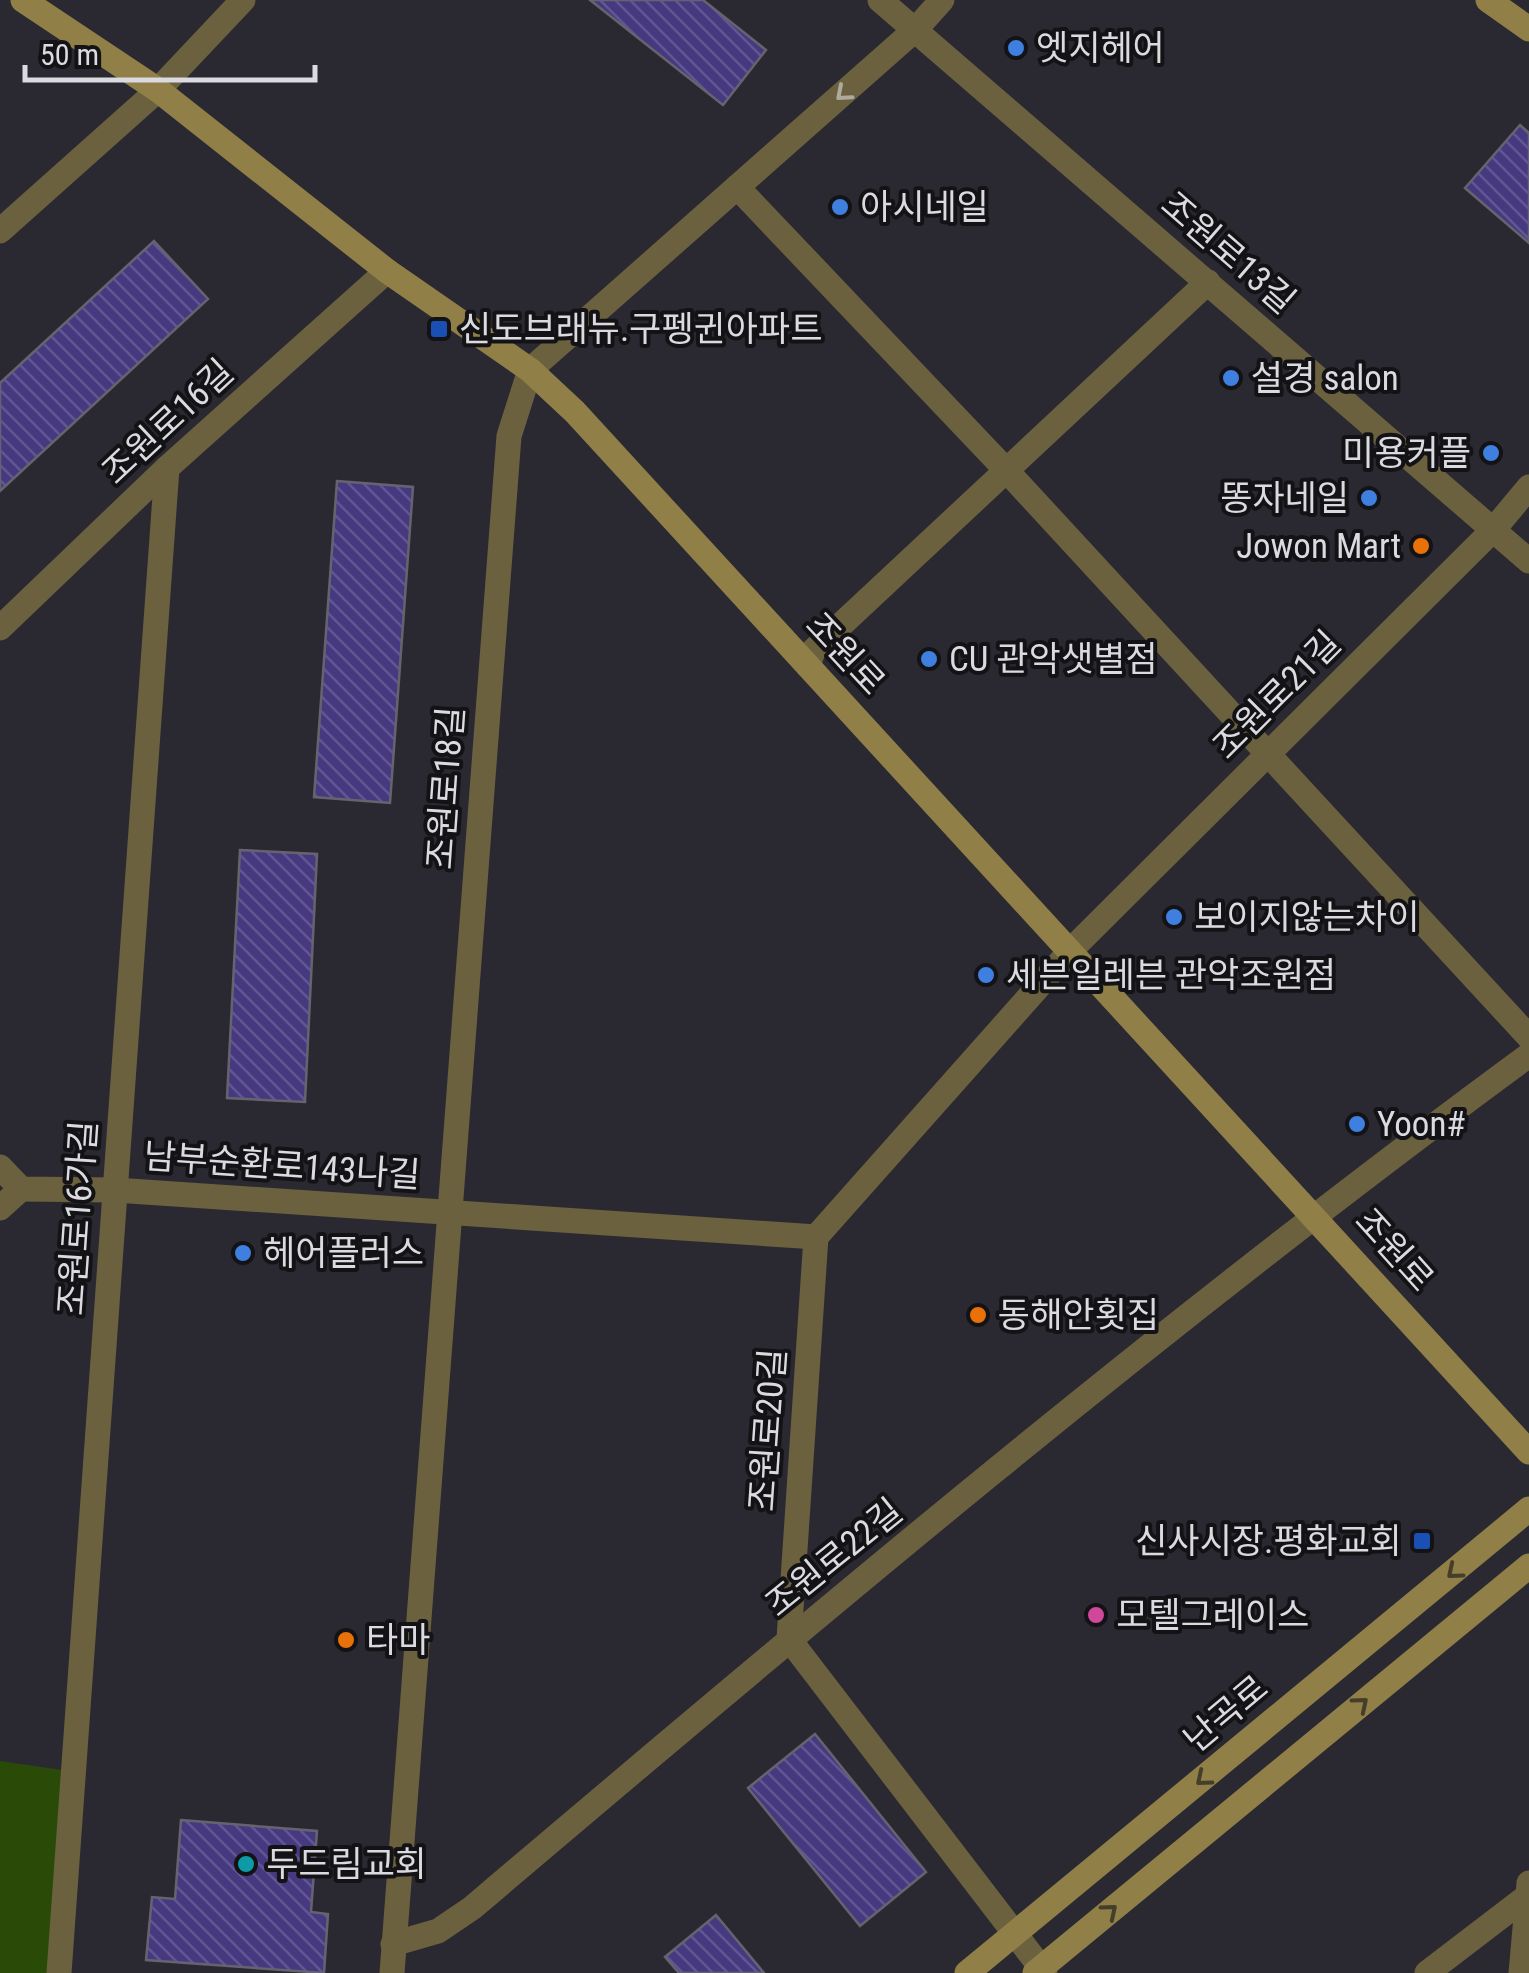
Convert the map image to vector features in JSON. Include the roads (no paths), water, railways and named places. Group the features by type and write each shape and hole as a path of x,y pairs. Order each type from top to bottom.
{"street":[{"name":"조원로","path":"23,0 158,90 387,271 530,370 575,412 1314,1213 1529,1452"},
{"path":"0,231 158,90 243,0"},
{"name":"조원로13길","path":"880,0 1529,561"},
{"path":"530,370 916,29 942,0"},
{"path":"1488,0 1529,29"},
{"path":"738,187 1006,470 1529,1036"},
{"name":"조원로16길","path":"0,628 167,468 387,271"},
{"path":"808,666 812,651 1208,282"},
{"name":"조원로18길","path":"392,1973 509,436 530,370"},
{"name":"조원로16가길","path":"59,1973 167,468"},
{"name":"조원로21길","path":"1071,950 1494,529 1529,487"},
{"path":"449,1214 816,1237 1071,950"},
{"name":"조원로22길","path":"392,1944 438,1931 472,1908 789,1639 1314,1213 1529,1055"},
{"path":"0,1167 21,1189 0,1208"},
{"name":"남부순환로143나길","path":"21,1189 115,1190 449,1214"},
{"name":"조원로20길","path":"789,1639 816,1237"},
{"name":"난곡로","path":"968,1973 1529,1510"},
{"path":"789,1639 1041,1971 1529,1566"},
{"path":"1521,1973 1529,1878"},
{"path":"1427,1973 1528,1894"}],"place":[{"name":"엣지헤어","path":"1016,48"},
{"name":"아시네일","path":"840,207"},
{"name":"신도브래뉴.구펭귄아파트","path":"439,329"},
{"name":"설경 salon","path":"1231,378"},
{"name":"미용커플","path":"1491,453"},
{"name":"똥자네일","path":"1369,498"},
{"name":"Jowon Mart","path":"1421,546"},
{"name":"CU 관악샛별점","path":"929,659"},
{"name":"보이지않는차이","path":"1174,917"},
{"name":"세븐일레븐 관악조원점","path":"986,975"},
{"name":"Yoon#","path":"1357,1124"},
{"name":"헤어플러스","path":"243,1253"},
{"name":"동해안횟집","path":"978,1315"},
{"name":"신사시장.평화교회","path":"1422,1541"},
{"name":"모텔그레이스","path":"1096,1615"},
{"name":"타마","path":"346,1640"},
{"name":"두드림교회","path":"246,1864"}]}
